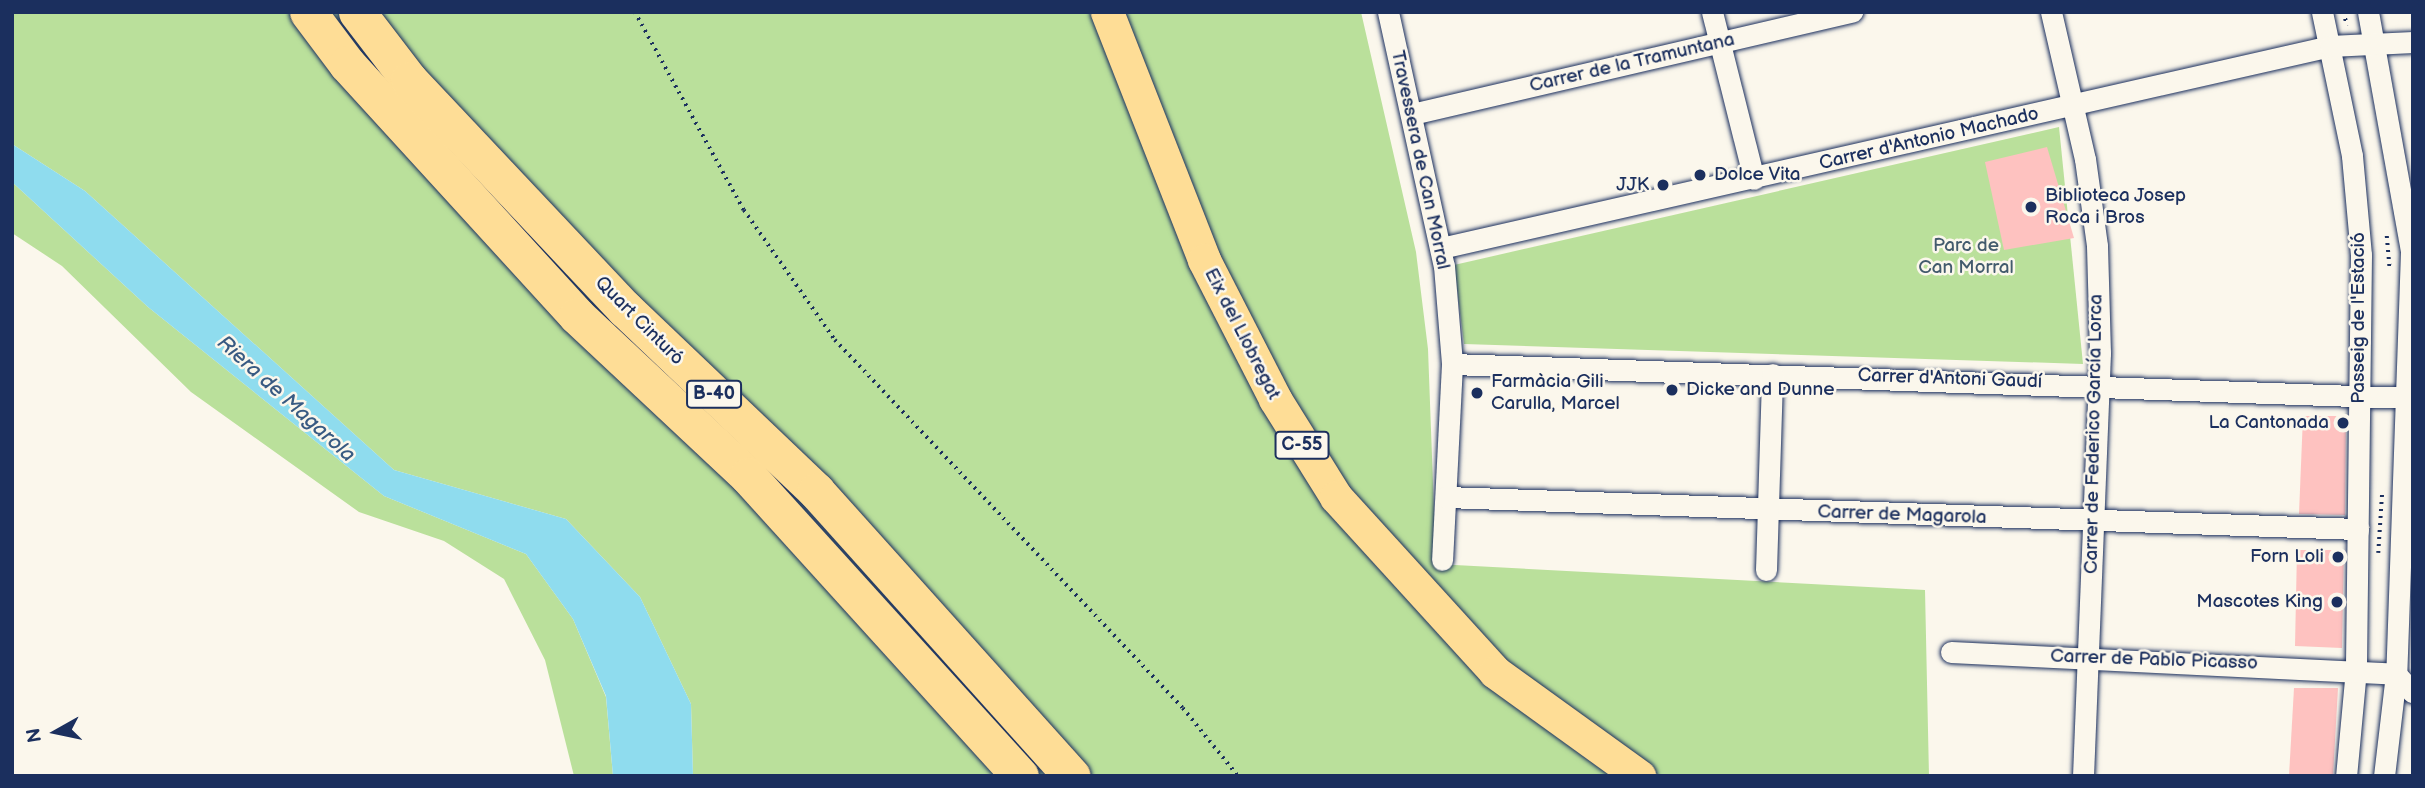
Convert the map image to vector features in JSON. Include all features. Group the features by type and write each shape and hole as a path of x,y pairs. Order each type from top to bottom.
{"highway":[{"name":"Quart Cinturó","path":"308,12 347,64 577,317 748,476 1020,776"},
{"name":"Quart Cinturó","path":"357,12 408,80 625,309 816,491 1072,776"},
{"name":"Eix del Llobregat","path":"1090,12 1227,339 1317,494 1360,552 1465,665 1605,776"},
{"name":"Eix del Llobregat","path":"1107,12 1204,260 1275,399 1336,497 1495,672 1639,776"}],"street":[{"name":"Travessera de Can Morral","path":"1388,12 1441,248 1452,364 1442,560"},
{"path":"1712,12 1754,179"},
{"name":"Carrer de la Tramuntana","path":"1412,114 1852,12"},
{"name":"Carrer de Federico García Lorca","path":"2051,12 2074,106 2097,246 2098,383 2083,776"},
{"name":"Passeig de l'Estació","path":"2322,12 2352,156 2361,255 2356,669 2346,776"},
{"path":"2368,12 2411,219 2404,671 2384,776"},
{"name":"Carrer d'Antonio Machado","path":"1441,248 2330,46 2413,42"},
{"name":"Carrer d'Antoni Gaudí","path":"1452,364 2098,383 2409,398"},
{"path":"1766,570 1772,374"},
{"name":"Carrer de Magarola","path":"1447,497 2358,529"},
{"name":"Carrer de Pablo Picasso","path":"1951,652 2356,669"},
{"path":"2356,669 2404,671"},
{"path":"2404,671 2413,693"}],"path":[{"path":"635,12 744,210 835,340 1183,708 1238,776"}],"green space":[{"path":"12,12 1361,12 1416,252 1428,349 1436,564 1925,590 1929,776 693,776 691,704 640,597 566,519 394,470 85,191 12,144"},
{"name":"Parc de Can Morral","path":"2059,127 2083,364 1464,344 1454,265"},
{"path":"12,182 148,307 384,496 526,554 573,619 606,697 613,776 574,776 545,660 504,579 444,541 359,512 191,392 62,266 12,233"}],"water":[{"name":"Riera de Magarola","path":"12,144 85,191 394,470 566,519 640,597 691,704 693,776 613,776 606,696 573,619 526,554 384,496 148,307 12,182"}],"building":[{"name":"Biblioteca Josep Roca i Bros","path":"2047,147 2074,238 2004,250 1985,162"},
{"path":"2303,416 2346,416 2345,515 2299,514"},
{"path":"2297,550 2344,550 2342,648 2295,646"},
{"path":"2294,688 2338,688 2333,776 2289,776"}],"place":[{"name":"Dolce Vita","path":"1700,175"},
{"name":"JJK","path":"1663,185"},
{"name":"Biblioteca Josep Roca i Bros","path":"2031,207"},
{"name":"Dicke and Dunne","path":"1672,390"},
{"name":"Farmàcia Gili Carulla, Marcel","path":"1477,393"},
{"name":"La Cantonada","path":"2343,423"},
{"name":"Forn Loli","path":"2338,557"},
{"name":"Mascotes King","path":"2337,602"}]}
